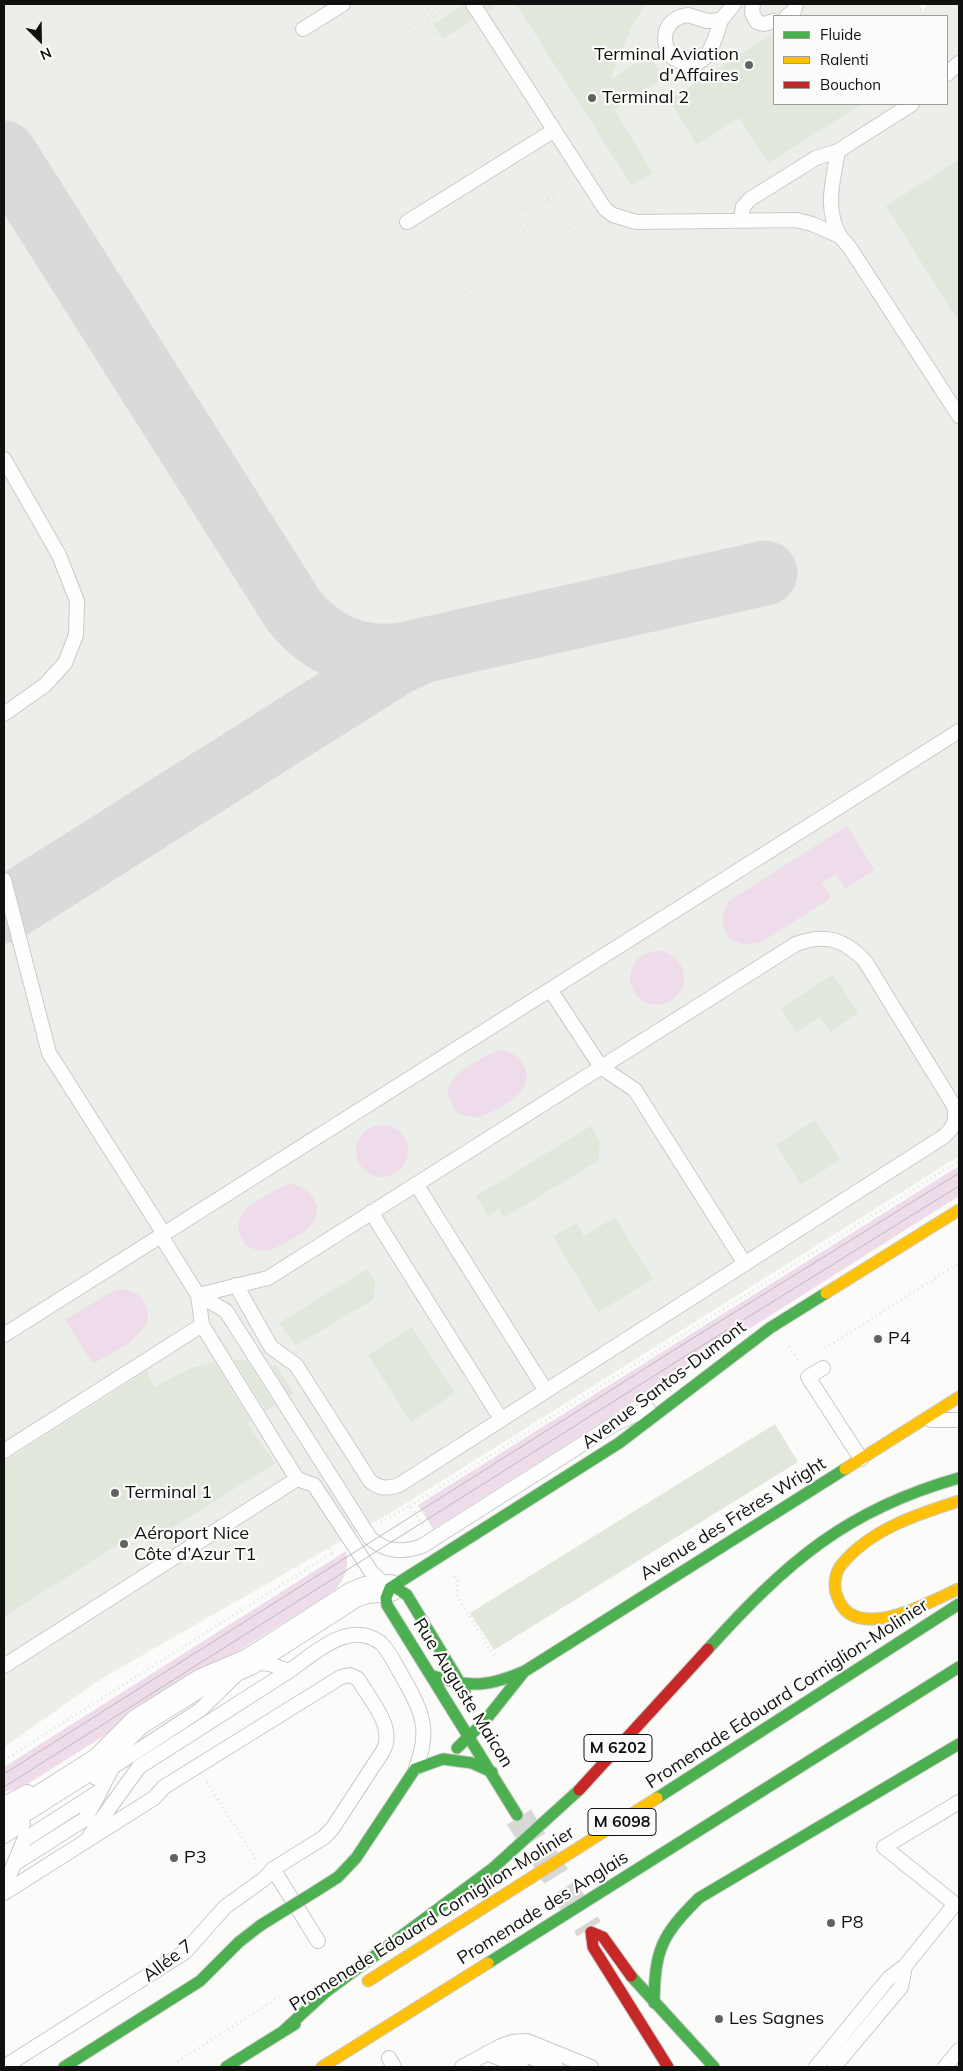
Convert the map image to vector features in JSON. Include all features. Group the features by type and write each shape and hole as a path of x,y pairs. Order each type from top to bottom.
{"main road":[{"name":"Avenue Santos-Dumont","path":"390,1588 619,1443 770,1328 959,1210"},
{"name":"Avenue des Frères Wright","path":"433,1676 462,1685 479,1686 492,1684 525,1670 959,1397"},
{"name":"M 6202","path":"281,2033 333,1986 464,1892 542,1826 640,1725 746,1608 778,1575 807,1551 855,1520 885,1504 929,1486 959,1478"},
{"path":"959,1501 932,1509 901,1522 870,1540 841,1564 835,1578 835,1591 839,1604 848,1615 860,1620 877,1620 894,1616 959,1589"},
{"name":"Rue Auguste Maicon","path":"390,1588 386,1598 388,1605 517,1814"},
{"path":"390,1588 396,1588 407,1594 470,1700"},
{"name":"Promenade Edouard Corniglion-Molinier","path":"355,1989 437,1939 959,1604"},
{"name":"Promenade des Anglais","path":"322,2067 959,1667"},
{"name":"Avenue des Frères Wright","path":"443,1759 470,1738 480,1721 525,1670"},
{"path":"912,1698 959,1678"},
{"path":"480,1721 487,1744 492,1772"},
{"path":"654,2003 655,1965 661,1940 673,1923 699,1898 959,1744"},
{"path":"64,2067 200,1981 239,1942 261,1925 338,1876 356,1858 415,1769 443,1759 472,1763 492,1772"},
{"path":"668,2067 593,1947 591,1932 603,1937 637,1985 714,2067"},
{"name":"Promenade Edouard Corniglion-Molinier","path":"226,2067 330,2004"}],"street":[{"path":"4,1821 99,1761 138,1722 202,1682 249,1662 353,1595 371,1589 390,1588"}],"lane":[{"path":"303,29 343,4"},
{"path":"473,4 600,204 613,215 636,222 797,220 840,236"},
{"path":"721,20 734,4"},
{"path":"753,4 753,16 757,22 764,24 773,21"},
{"path":"788,15 794,11 796,4"},
{"path":"948,73 959,63"},
{"path":"741,220 743,207 750,199 816,158 838,151 910,105"},
{"path":"407,222 553,131"},
{"path":"838,151 829,202 833,224 863,266 959,416"},
{"path":"4,459 59,555 77,600 76,635 65,663 45,685 4,714"},
{"path":"4,1335 551,991 959,731"},
{"path":"4,880 49,1053 198,1295 202,1325 298,1480 314,1484 372,1574 390,1588"},
{"path":"198,1295 236,1285 268,1278 796,944 811,938 832,939 854,950 865,961 954,1106 955,1124 951,1131 943,1137 399,1485 383,1488 376,1486 370,1481 296,1365 271,1347 236,1285"},
{"path":"551,991 601,1067 635,1090 745,1264"},
{"path":"416,1184 546,1391"},
{"path":"371,1212 501,1419"},
{"path":"198,1295 226,1311 370,1538 383,1547 400,1551 422,1546 614,1424 683,1394"},
{"path":"4,1451 202,1325"},
{"path":"819,1370 808,1378 861,1459"},
{"path":"923,1420 959,1420"},
{"path":"4,1666 298,1480"},
{"path":"112,1767 100,1791 24,1840 6,1883 7,1891 85,1842 139,1767 336,1639 346,1635 366,1636 381,1643 419,1705 422,1716 423,1745 415,1769"},
{"path":"4,1836 200,1710 249,1662 270,1664 289,1670"},
{"name":"Allée 7","path":"4,2067 185,1952 225,1907 264,1879 268,1869 323,1838 332,1829 387,1744 385,1725 356,1677 346,1675 164,1787 154,1798 85,1842"},
{"path":"4,1804 24,1794 138,1722"},
{"path":"816,2067 889,1978 905,1966 957,1906 884,1846 959,1802"},
{"path":"268,1869 318,1941"},
{"path":"834,2067 901,1987 905,1966"},
{"path":"462,2067 501,2046 512,2042 527,2041 592,2067"},
{"path":"501,2046 556,2067"},
{"path":"945,2067 959,2050"},
{"path":"487,2053 522,2067"}],"path":[{"path":"426,4 436,20"},
{"path":"358,60 426,16 429,20 440,14 433,4"},
{"path":"383,66 438,32"},
{"path":"470,233 542,202 551,198 555,196 544,180 539,184 547,196 551,202"},
{"path":"465,292 527,227 551,212"},
{"path":"564,220 637,309"},
{"path":"410,1506 959,1161"},
{"path":"788,1344 800,1364 959,1263"},
{"path":"807,1360 819,1370"},
{"path":"415,1513 432,1540"},
{"path":"4,1760 332,1553"},
{"path":"442,1556 458,1581 457,1596 494,1658 503,1652"},
{"path":"204,1776 268,1869"}],"shaded area":[{"path":"4,4 920,4 923,12 926,4 959,4 959,1156 397,1509 101,1679 4,1747"},
{"path":"847,826 875,870 845,889 836,874 822,883 831,898 762,942 745,945 730,939 724,929 722,919 724,910 730,900"},
{"path":"657,951 667,953 676,959 682,968 684,978 682,988 676,997 667,1003 657,1005 647,1003 638,997 632,988 630,978 632,968 638,959 647,953"},
{"path":"500,1050 514,1055 524,1065 527,1078 521,1092 496,1110 485,1115 469,1117 456,1112 451,1103 448,1089 454,1077 478,1060"},
{"path":"382,1125 392,1127 400,1133 406,1141 408,1151 406,1161 400,1169 392,1175 382,1177 372,1175 364,1169 358,1161 356,1151 358,1141 364,1133 372,1127"},
{"path":"959,1166 959,1196 433,1529 418,1505"},
{"path":"290,1184 304,1189 314,1198 317,1211 311,1225 299,1235 272,1249 260,1250 246,1246 241,1237 238,1222 244,1210 277,1189"},
{"path":"121,1289 134,1292 140,1296 148,1313 146,1323 141,1332 132,1340 93,1364 65,1320 113,1291"},
{"path":"346,1551 346,1572 335,1590 23,1787 4,1792 4,1767"}],"building":[{"path":"464,4 473,20 443,39 433,24"},
{"path":"483,4 498,4 488,11"},
{"name":"Terminal 2","path":"516,4 646,4 632,25 610,80 649,55 664,78 614,110 653,173 632,186"},
{"name":"Terminal Aviation d'Affaires","path":"773,34 773,105 860,105 768,163 739,118 697,145 669,100"},
{"path":"959,159 959,322 886,206"},
{"path":"833,974 858,1013 830,1032 820,1017 796,1032 781,1008"},
{"path":"815,1120 840,1160 801,1185 776,1145"},
{"path":"591,1126 600,1141 598,1161 504,1218 499,1209 488,1216 476,1196"},
{"path":"615,1217 653,1279 599,1312 553,1237 576,1223 584,1236"},
{"path":"367,1269 375,1282 374,1299 296,1346 279,1323"},
{"path":"412,1327 455,1393 411,1422 368,1355"},
{"path":"234,1360 247,1360 275,1405 266,1411"},
{"name":"Terminal 1","path":"214,1362 251,1421 247,1423 275,1463 158,1537 150,1524 4,1617 4,1462 147,1371 155,1387 188,1369"},
{"path":"270,1364 277,1366 294,1394 290,1396"},
{"path":"775,1424 798,1462 494,1650 470,1613"}],"taxiway":[{"path":"4,153 294,611 305,623 329,641 356,653 387,656 403,655 765,573"},
{"path":"4,911 396,663 420,652"}],"tunnel":[{"path":"519,1817 589,1929"}],"tram line":[{"path":"4,1774 690,1340 959,1173"},
{"path":"4,1787 687,1355 959,1186"}],"traffic: fast":[{"path":"390,1588 619,1443 770,1328 826,1293"},
{"path":"433,1676 458,1683 479,1684 490,1683 525,1671 845,1469"},
{"path":"708,1649 764,1590 820,1543 850,1523 883,1506 919,1491 959,1478"},
{"path":"390,1588 386,1598 387,1605 517,1815"},
{"path":"390,1588 396,1588 407,1595 465,1691"},
{"path":"657,1798 959,1604"},
{"path":"488,1963 959,1667"},
{"path":"457,1748 484,1722 523,1673"},
{"path":"654,2003 656,1969 663,1944 676,1923 699,1898 959,1744"},
{"path":"316,1891 338,1877 356,1858 415,1769 443,1759 472,1763 492,1772"},
{"path":"281,2033 327,1991 492,1869 579,1790"},
{"path":"261,1925 316,1891"},
{"path":"64,2067 200,1981 239,1942 261,1925"},
{"path":"631,1976 714,2067"},
{"path":"226,2067 295,2024"}],"traffic: slow":[{"path":"826,1293 959,1210"},
{"path":"845,1469 959,1397"},
{"path":"958,1589 911,1610 874,1619 858,1618 846,1610 837,1596 835,1584 836,1575 842,1564 867,1541 912,1517 959,1501"},
{"path":"368,1981 657,1798"},
{"path":"322,2067 488,1963"}],"traffic: jam":[{"path":"579,1790 708,1649"},
{"path":"631,1976 603,1937 591,1932 593,1947 668,2067"}],"place":[{"name":"Terminal Aviation d'Affaires","path":"749,65"},
{"name":"Terminal 2","path":"592,98"},
{"name":"P4","path":"878,1339"},
{"name":"Terminal 1","path":"115,1493"},
{"name":"Aéroport Nice Côte d’Azur T1","path":"124,1544"},
{"name":"P3","path":"174,1858"},
{"name":"P8","path":"831,1923"},
{"name":"Les Sagnes","path":"719,2019"}]}
